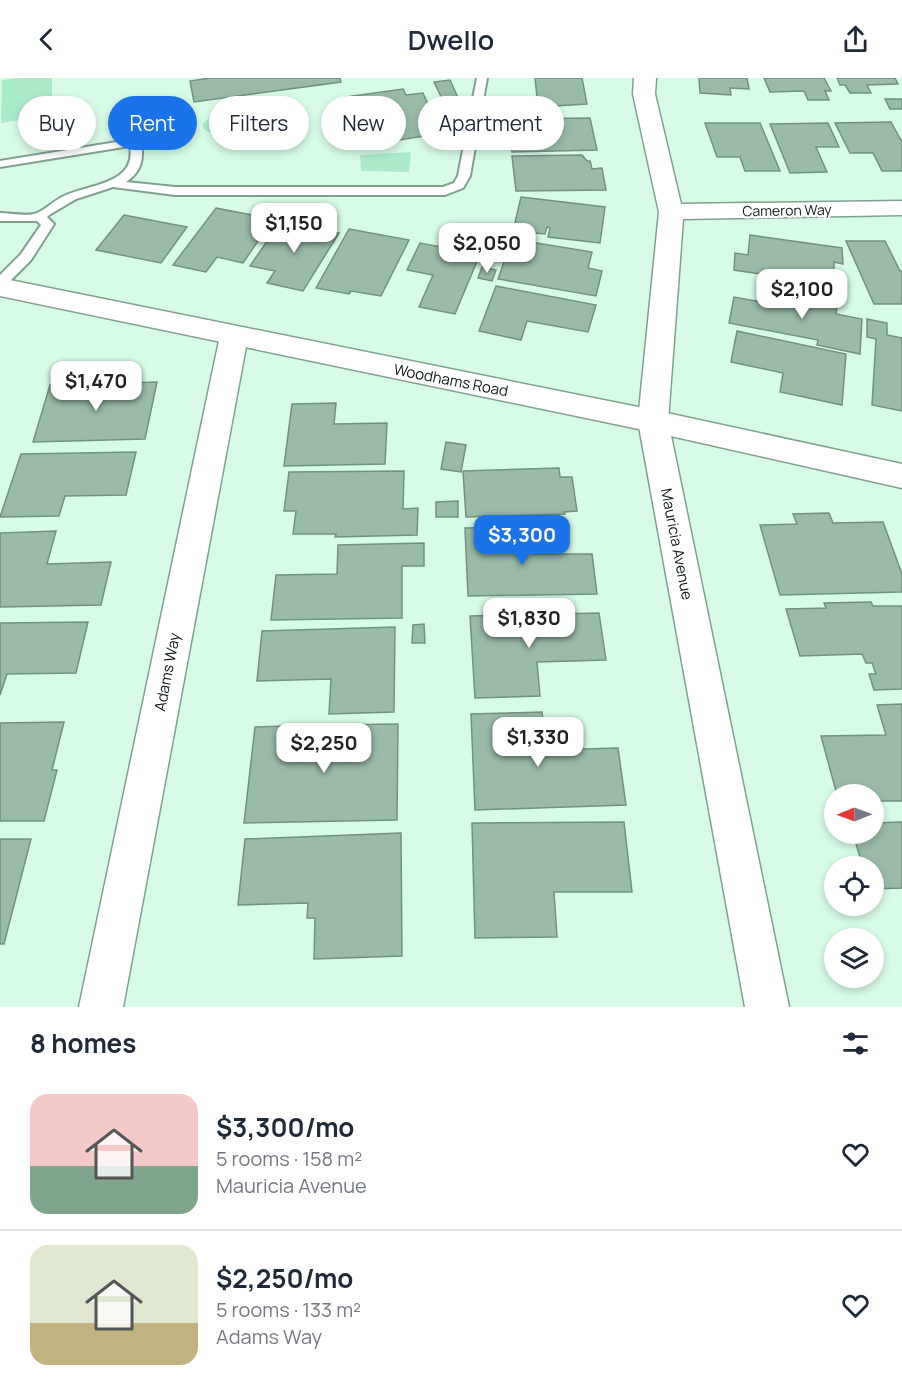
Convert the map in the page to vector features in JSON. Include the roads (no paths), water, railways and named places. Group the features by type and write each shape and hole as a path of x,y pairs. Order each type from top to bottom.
{"street":[{"name":"Mauricia Avenue","path":"645,78 644,94 671,212 653,421 767,1007"},
{"name":"Cameron Way","path":"671,212 902,208"},
{"name":"Woodhams Road","path":"0,285 234,336 653,421 902,476"},
{"name":"Adams Way","path":"101,1007 234,336"}],"lane":[{"path":"40,217 51,206 84,192 116,184 175,191 445,190 459,185 464,176 482,78"},
{"path":"0,164 135,142 139,154 136,167 116,184"},
{"path":"0,217 40,217 48,224 26,257 0,285"}]}
